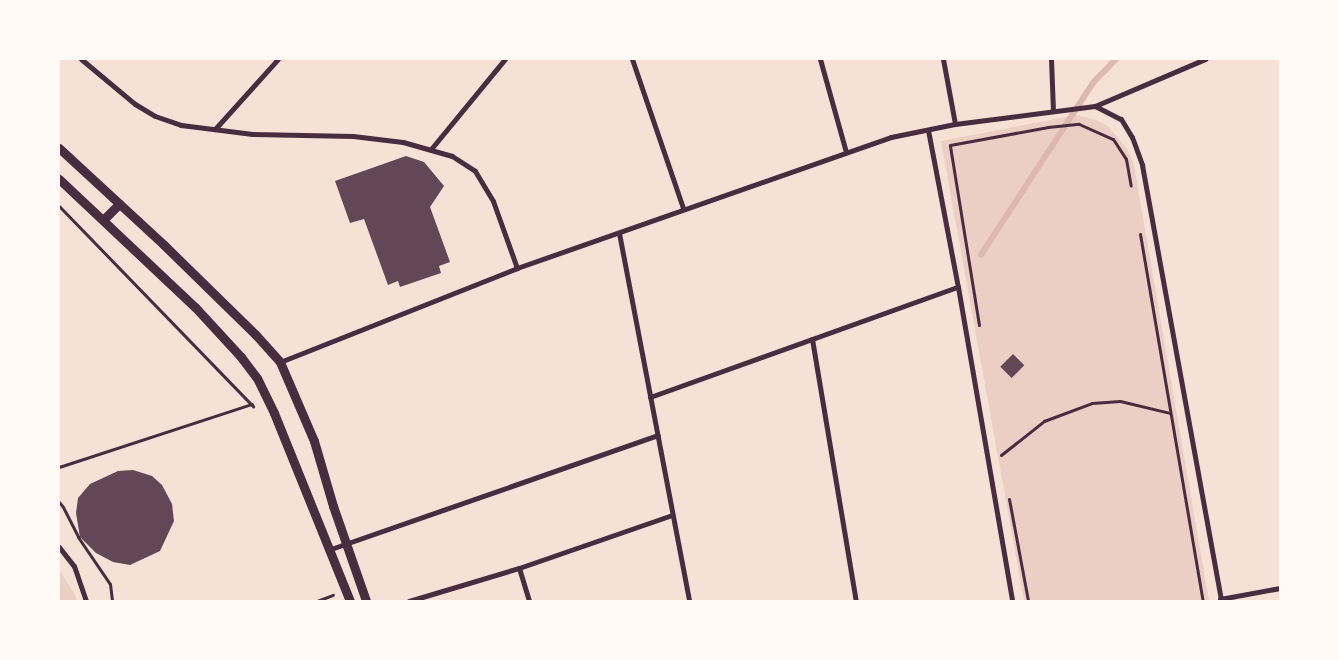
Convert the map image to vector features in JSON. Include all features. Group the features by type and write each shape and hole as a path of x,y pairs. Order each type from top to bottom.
{"street":[{"path":"81,59 134,104 155,116 181,126 252,134 353,136 403,142 452,156 474,171 493,202 517,268"},
{"path":"214,129 278,59"},
{"path":"431,149 505,59"},
{"path":"632,59 684,208"},
{"path":"820,59 846,152"},
{"path":"943,59 955,124"},
{"path":"1051,59 1053,110"},
{"path":"280,362 517,268 891,137 955,124 1095,106 1205,59"},
{"path":"1095,106 1121,119 1132,137 1142,165 1221,600 1280,588"},
{"path":"928,130 958,287 1012,601"},
{"path":"59,148 255,334 280,362 314,440 345,544 366,601"},
{"path":"59,180 195,307 241,357 257,378 274,413 350,601"},
{"path":"103,220 119,204"},
{"path":"619,233 689,601"},
{"path":"650,397 958,287"},
{"path":"812,339 856,601"},
{"path":"328,550 658,435"},
{"path":"409,601 519,568 672,515"},
{"path":"59,547 74,566 86,601"},
{"path":"519,568 529,601"}],"path":[{"path":"979,326 950,145 1048,127 1079,124 1113,139 1126,159 1133,195"},
{"path":"59,206 252,404 59,467"},
{"path":"1140,232 1203,601"},
{"path":"1001,456 1044,421 1092,403 1120,401 1170,412"},
{"path":"999,447 1003,465"},
{"path":"1008,494 1028,601"},
{"path":"59,502 64,507 78,537 110,584 112,601"},
{"path":"317,601 341,592"}],"shaded area":[{"path":"1076,115 1096,120 1108,126 1128,150 1134,165 1209,601 1024,601 941,141"},
{"path":"59,569 76,597 77,601 59,601"}],"building":[{"path":"406,156 424,162 444,186 430,207 450,262 439,266 441,273 400,287 398,281 388,285 364,219 350,223 335,181"},
{"path":"1013,354 1024,365 1012,378 1000,367"},
{"path":"133,470 152,476 162,485 172,504 174,521 160,551 130,565 113,562 96,553 80,537 76,513 78,498 90,484 118,471"}],"waterway":[{"path":"981,255 1093,83 1116,59"}]}
